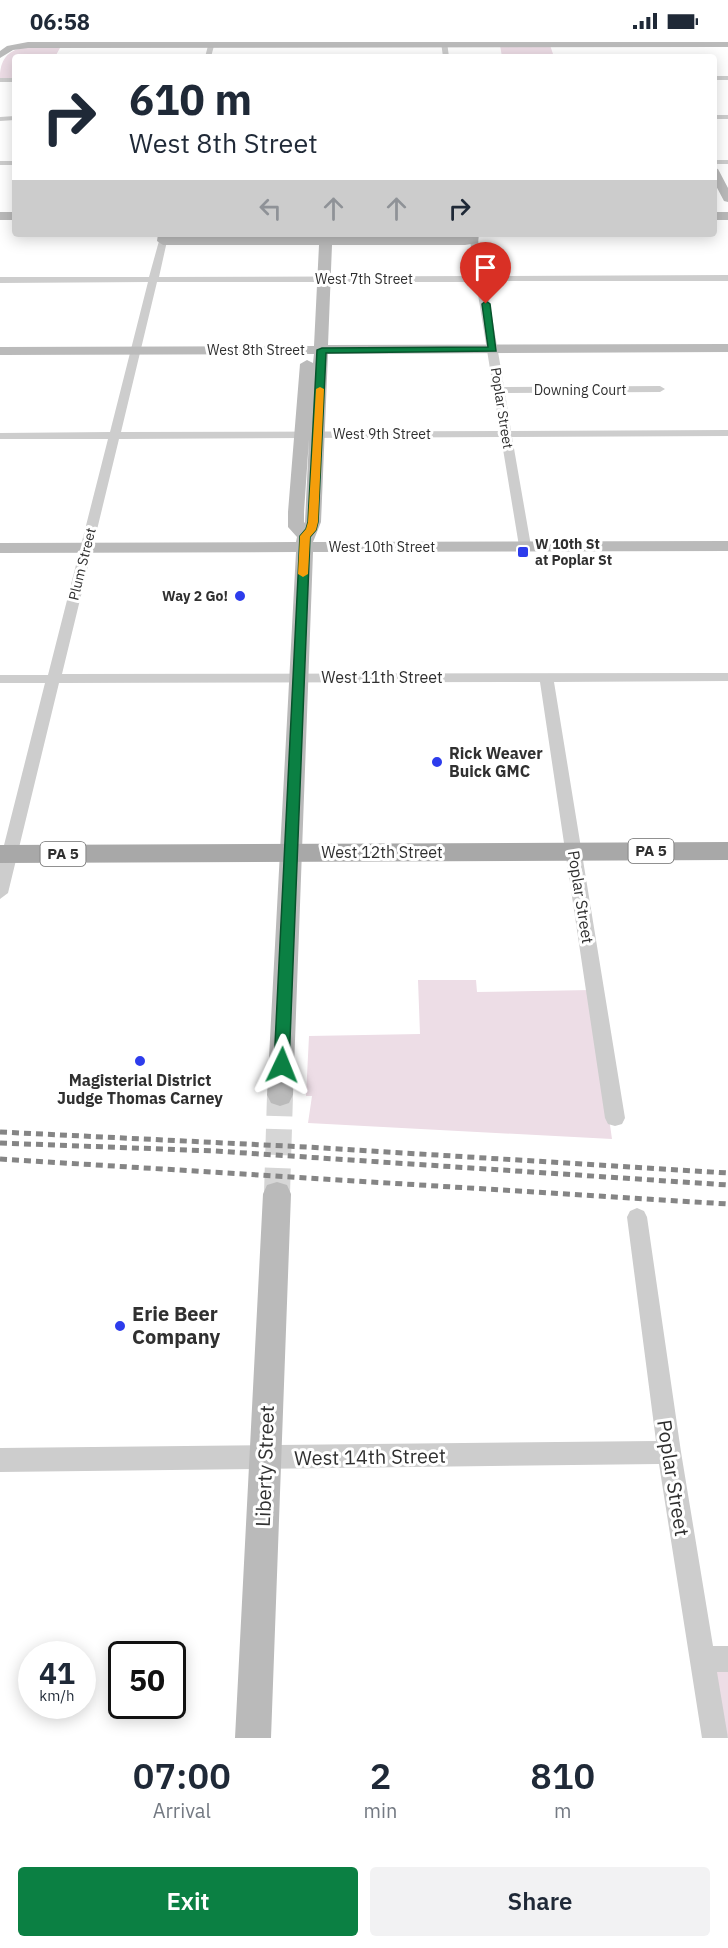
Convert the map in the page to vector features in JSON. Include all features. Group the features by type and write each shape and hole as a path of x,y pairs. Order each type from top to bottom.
{"main road":[{"name":"West 12th Street","path":"4,854 728,851"}],"street":[{"path":"0,55 15,46 212,43 728,44"},
{"path":"717,177 728,199"},
{"path":"163,238 474,237"},
{"name":"Poplar Street","path":"474,237 524,541"},
{"name":"Plum Street","path":"0,893 4,854 53,679 163,238"},
{"path":"280,1095 305,542 296,527 309,435 319,238"},
{"name":"West 7th Street","path":"0,280 728,278"},
{"name":"West 8th Street","path":"0,351 728,348"},
{"name":"Downing Court","path":"499,390 660,389"},
{"name":"West 9th Street","path":"0,435 728,433"},
{"name":"West 10th Street","path":"0,537 87,542 722,541"},
{"name":"West 10th Street","path":"0,548 87,542"},
{"name":"Poplar Street","path":"546,676 615,1118"},
{"name":"West 11th Street","path":"0,679 728,677"},
{"name":"Liberty Street","path":"253,1738 276,1194"},
{"name":"Poplar Street","path":"637,1217 669,1452 715,1738"},
{"name":"West 14th Street","path":"0,1460 265,1459 669,1452"},
{"path":"702,1659 728,1659"}],"shaded area":[{"path":"500,45 550,45 553,54 502,54"},
{"path":"61,46 57,54 12,54 12,78 0,78 1,66 5,58 11,52 28,47"},
{"path":"174,237 464,237 463,238"},
{"path":"418,980 476,980 477,992 591,990 612,1139 308,1123 312,1096 306,1096 309,1036 420,1034"},
{"path":"702,1659 728,1659 728,1738"}],"tunnel":[{"path":"277,1194 280,1095"}],"railway":[{"path":"0,1132 307,1147 728,1173"},
{"path":"0,1143 215,1151 728,1185"},
{"path":"0,1159 728,1204"}],"slow traffic":[{"path":"303,574 305,536 311,530 313,522 320,389"}],"place":[{"name":"W 10th St at Poplar St","path":"523,552"},
{"name":"Way 2 Go!","path":"240,596"},
{"name":"Rick Weaver Buick GMC","path":"437,762"},
{"name":"Magisterial District Judge Thomas Carney","path":"140,1061"},
{"name":"Erie Beer Company","path":"120,1326"}],"route":[{"path":"282,1065 305,536 311,530 313,522 322,350 493,350 486,304"}]}
